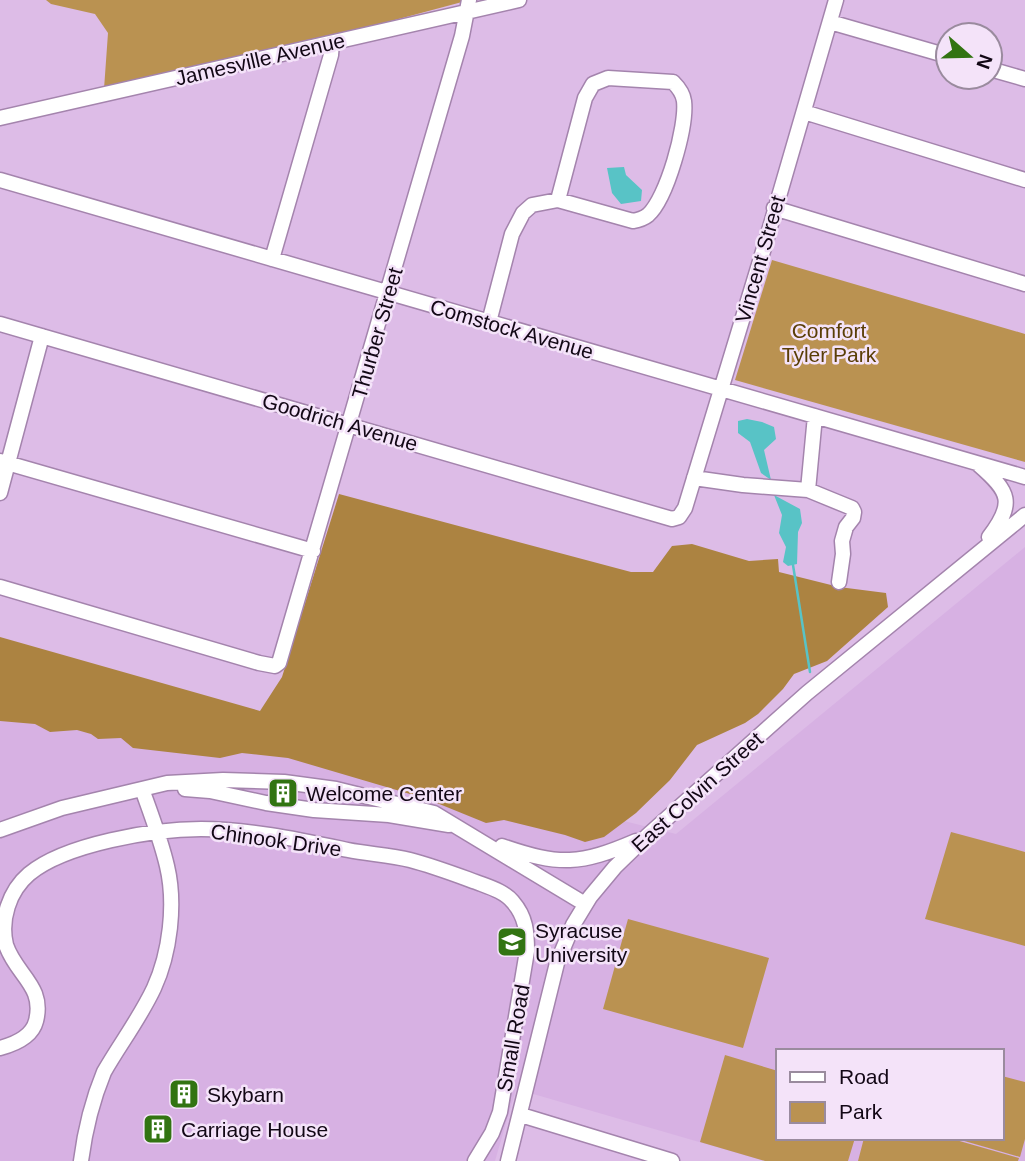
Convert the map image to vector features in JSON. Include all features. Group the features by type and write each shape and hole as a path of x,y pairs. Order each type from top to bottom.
{"street":[{"name":"Jamesville Avenue","path":"0,118 332,43 468,5 520,0"},
{"name":"Vincent Street","path":"679,517 685,508 836,0"},
{"name":"Thurber Street","path":"0,587 260,663 275,666 278,664 288,640 389,293 468,5"},
{"path":"830,22 934,52"},
{"path":"272,259 310,133 332,43"},
{"path":"1004,73 1025,79"},
{"path":"489,322 512,234 523,213 532,205 558,200 633,221 641,220 650,213 663,191 681,130 684,102 679,88 673,82 608,78 593,84 586,98 558,200"},
{"path":"804,113 1025,180"},
{"name":"Comstock Avenue","path":"0,180 1025,477"},
{"path":"774,208 1025,284"},
{"name":"Goodrich Avenue","path":"0,324 672,519 679,517"},
{"path":"0,493 4,462 42,336"},
{"path":"808,490 815,416"},
{"path":"4,462 313,551"},
{"path":"975,462 998,482 1005,492 1007,505 979,551"},
{"path":"694,478 808,490 852,508 855,512 842,541 839,582"},
{"name":"East Colvin Street","path":"508,1161 557,963 573,925 615,867 807,693 1025,515"},
{"path":"0,830 62,808 167,783 225,780 300,787 405,804 434,813 586,904"},
{"path":"266,803 271,784"},
{"path":"298,807 300,787"},
{"path":"142,789 210,791 266,803 389,815 460,827"},
{"path":"81,1161 88,1121 98,1087 155,987 163,962 171,907 170,881 142,789"},
{"name":"Chinook Drive","path":"0,1048 25,1038 35,1026 39,1010 34,988 11,956 4,935 6,907 20,882 39,866 65,854 157,832 201,829 272,835 408,859"},
{"path":"478,837 533,856 581,861 603,855 647,836"},
{"name":"Small Road","path":"408,859 503,893 523,917 527,928 527,951 503,1100 492,1133 475,1161"},
{"path":"521,1115 672,1161"}],"shaded area":[{"path":"624,167 626,175 642,190 641,201 621,204 612,193 607,168"},
{"path":"747,419 774,427 776,439 764,450 771,480 761,473 750,442 738,433 738,421"},
{"path":"339,494 631,572 653,572 672,546 692,544 749,561 778,559 779,572 839,587 886,593 888,607 827,661 794,674 758,714 745,723 697,745 670,780 636,813 604,837 585,842 504,820 486,823 427,799 288,758 242,753 220,758 133,748 121,738 98,739 77,730 50,732 35,724 0,721 0,637 260,711 282,677"},
{"path":"774,495 800,509 802,523 798,532 797,564 788,566 783,562 786,547 779,533 782,515"},
{"name":"Syracuse University","path":"1025,547 1025,1161 765,1161 516,1089 495,1161 0,1161 0,665 676,834"}],"green space":[{"path":"46,0 462,2 324,39 104,89 108,33 95,14 51,4"},
{"name":"Comfort Tyler Park","path":"772,260 1025,334 1025,462 735,380"},
{"path":"951,832 1025,852 1025,946 925,919"},
{"path":"628,919 769,958 743,1048 603,1009"},
{"path":"725,1055 776,1070 776,1140 854,1140 848,1161 765,1161 700,1142"},
{"path":"1004,1077 1025,1082 1025,1139 1020,1157 961,1140 1004,1140"},
{"path":"863,1140 956,1140 1019,1158 1018,1161 858,1161"}],"waterway":[{"path":"793,565 810,672"}],"place":[{"name":"Welcome Center","path":"283,793"},
{"name":"Syracuse University","path":"512,942"},
{"name":"Skybarn","path":"184,1094"},
{"name":"Carriage House","path":"158,1129"}]}
